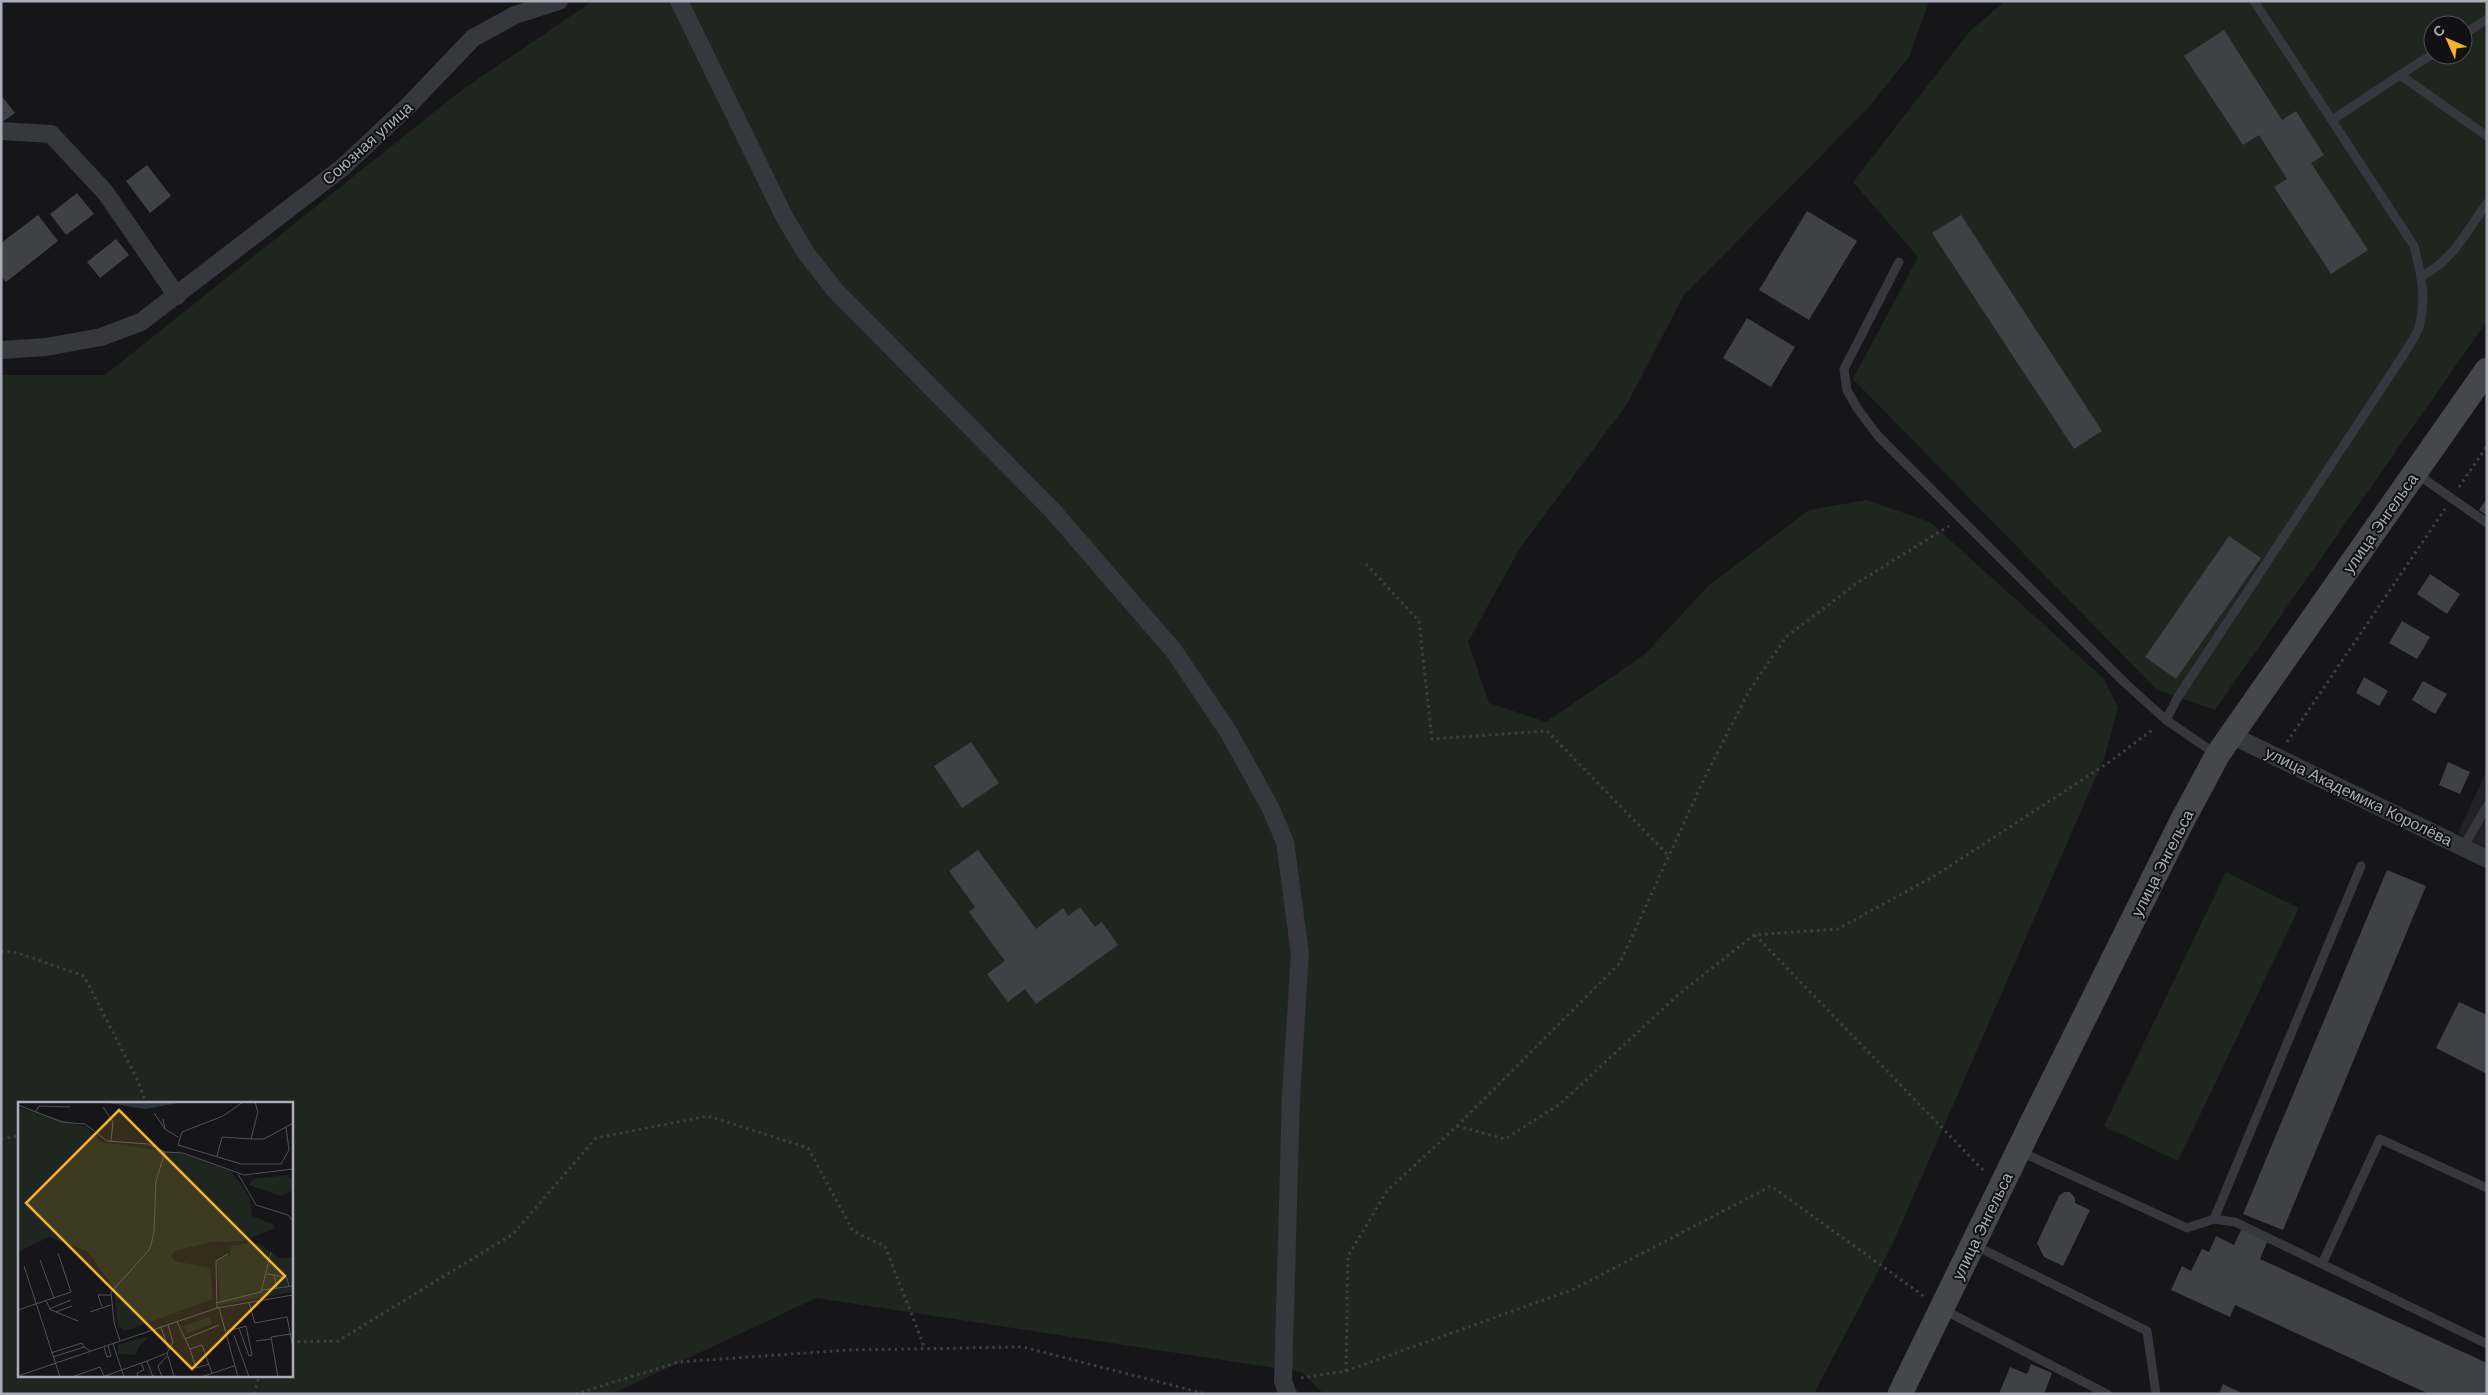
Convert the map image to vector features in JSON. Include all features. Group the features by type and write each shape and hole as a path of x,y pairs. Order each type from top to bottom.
{"main road":[{"name":"улица Энгельса","path":"1900,1394 2181,823 2224,744 2487,370"}],"street":[{"name":"Союзная улица","path":"1,350 46,347 101,337 141,322 343,167 410,105 474,38 515,15 559,1"},
{"path":"679,1 785,218 806,253 835,290 1053,511 1174,651 1229,733 1270,807 1285,842 1300,954 1291,1096 1286,1387"},
{"path":"1,131 51,134 105,192 177,296"},
{"name":"улица Академика Королёва","path":"2224,744 2277,756 2464,846 2487,859"}],"lane":[{"path":"2166,720 2178,697 2404,354 2419,328 2423,301 2422,276 2414,246 2254,1"},
{"path":"2473,28 2487,19"},
{"path":"2332,120 2423,60"},
{"path":"2400,75 2487,136"},
{"path":"2422,276 2435,270 2447,259 2487,203"},
{"path":"1899,262 1844,369 1847,390 1857,408 1878,436 2124,682 2166,720 2224,744"},
{"path":"2415,473 2487,523"},
{"path":"2464,846 2487,806"},
{"path":"2214,1219 2361,866"},
{"path":"2322,1264 2380,1139 2487,1188"},
{"path":"2019,1152 2187,1228 2214,1219 2235,1222 2487,1344"},
{"path":"1974,1245 2147,1331 2156,1394"},
{"path":"1941,1308 2107,1394"}],"path":[{"path":"2277,756 2487,446"},
{"path":"1346,1371 1348,1256 1387,1191 1457,1126 1620,963 1704,779 1749,691 1786,637 1857,583 1961,519"},
{"path":"1366,564 1418,621 1432,739 1547,731 1669,856"},
{"path":"1457,1126 1505,1139 1560,1104 1679,994 1754,935 1838,929 1936,875 2105,765 2166,720"},
{"path":"1754,935 2001,1188"},
{"path":"1,951 18,952 84,976 139,1083 145,1102"},
{"path":"292,1342 338,1341 513,1234 596,1138 708,1116 808,1148 853,1232 885,1246 925,1349"},
{"path":"1,1138 18,1136"},
{"path":"1286,1387 1346,1371 1574,1289 1771,1186 1941,1308"},
{"path":"575,1394 679,1362 848,1350 1023,1347 1206,1394"},
{"path":"254,1394 258,1378"}],"shaded area":[{"path":"593,1 1929,1 1909,57 1869,107 1684,295 1627,404 1520,548 1468,642 1489,703 1546,722 1644,655 1709,585 1809,510 1866,500 1930,522 2104,679 2118,708 2105,756 1893,1243 1814,1394 1324,1394 1301,1372 816,1298 612,1394 1,1394 1,375 105,375 463,89"},
{"path":"2005,1 2487,1 2487,321 2215,710 2157,690 1853,379 1918,257 1853,182 1969,32"},
{"path":"2487,770 2487,849 2458,833"},
{"path":"2226,872 2299,908 2178,1161 2104,1126"}],"building":[{"path":"2224,30 2282,120 2296,111 2324,155 2311,163 2368,250 2331,274 2274,187 2287,179 2259,135 2243,145 2184,56"},
{"path":"1,95 15,113 1,123"},
{"path":"147,165 171,196 150,213 126,181"},
{"path":"77,193 94,214 66,235 50,214"},
{"path":"1807,211 1857,241 1809,320 1759,290"},
{"path":"38,215 58,241 6,282 1,277 1,243"},
{"path":"1961,215 2102,431 2074,449 1932,233"},
{"path":"116,239 129,255 100,278 87,262"},
{"path":"1747,318 1795,347 1771,387 1723,358"},
{"path":"2487,498 2487,516 2479,510"},
{"path":"2229,536 2261,558 2176,679 2145,657"},
{"path":"2430,574 2460,594 2447,614 2417,594"},
{"path":"2402,621 2430,637 2417,659 2389,643"},
{"path":"2364,677 2388,691 2379,706 2356,693"},
{"path":"2423,681 2447,694 2435,714 2412,700"},
{"path":"971,742 999,783 962,808 934,766"},
{"path":"2448,762 2470,772 2460,794 2439,785"},
{"path":"978,850 1036,929 1063,908 1068,916 1080,907 1095,927 1102,922 1118,945 1036,1004 1025,989 1008,1002 987,974 1005,961 969,912 975,907 949,871"},
{"path":"2387,870 2426,886 2283,1230 2243,1214"},
{"path":"2459,1002 2487,1015 2487,1074 2436,1048"},
{"path":"2064,1192 2070,1192 2075,1198 2075,1203 2090,1210 2063,1266 2044,1257 2037,1243 2059,1196"},
{"path":"2242,1228 2268,1240 2260,1259 2487,1363 2487,1394 2429,1394 2235,1305 2230,1317 2171,1290 2182,1266 2191,1271 2202,1249 2209,1252 2216,1236 2234,1245"},
{"path":"2031,1364 2052,1373 2044,1394 1999,1394 2010,1367 2027,1374"},
{"path":"2223,1384 2244,1394 2219,1394"}]}
